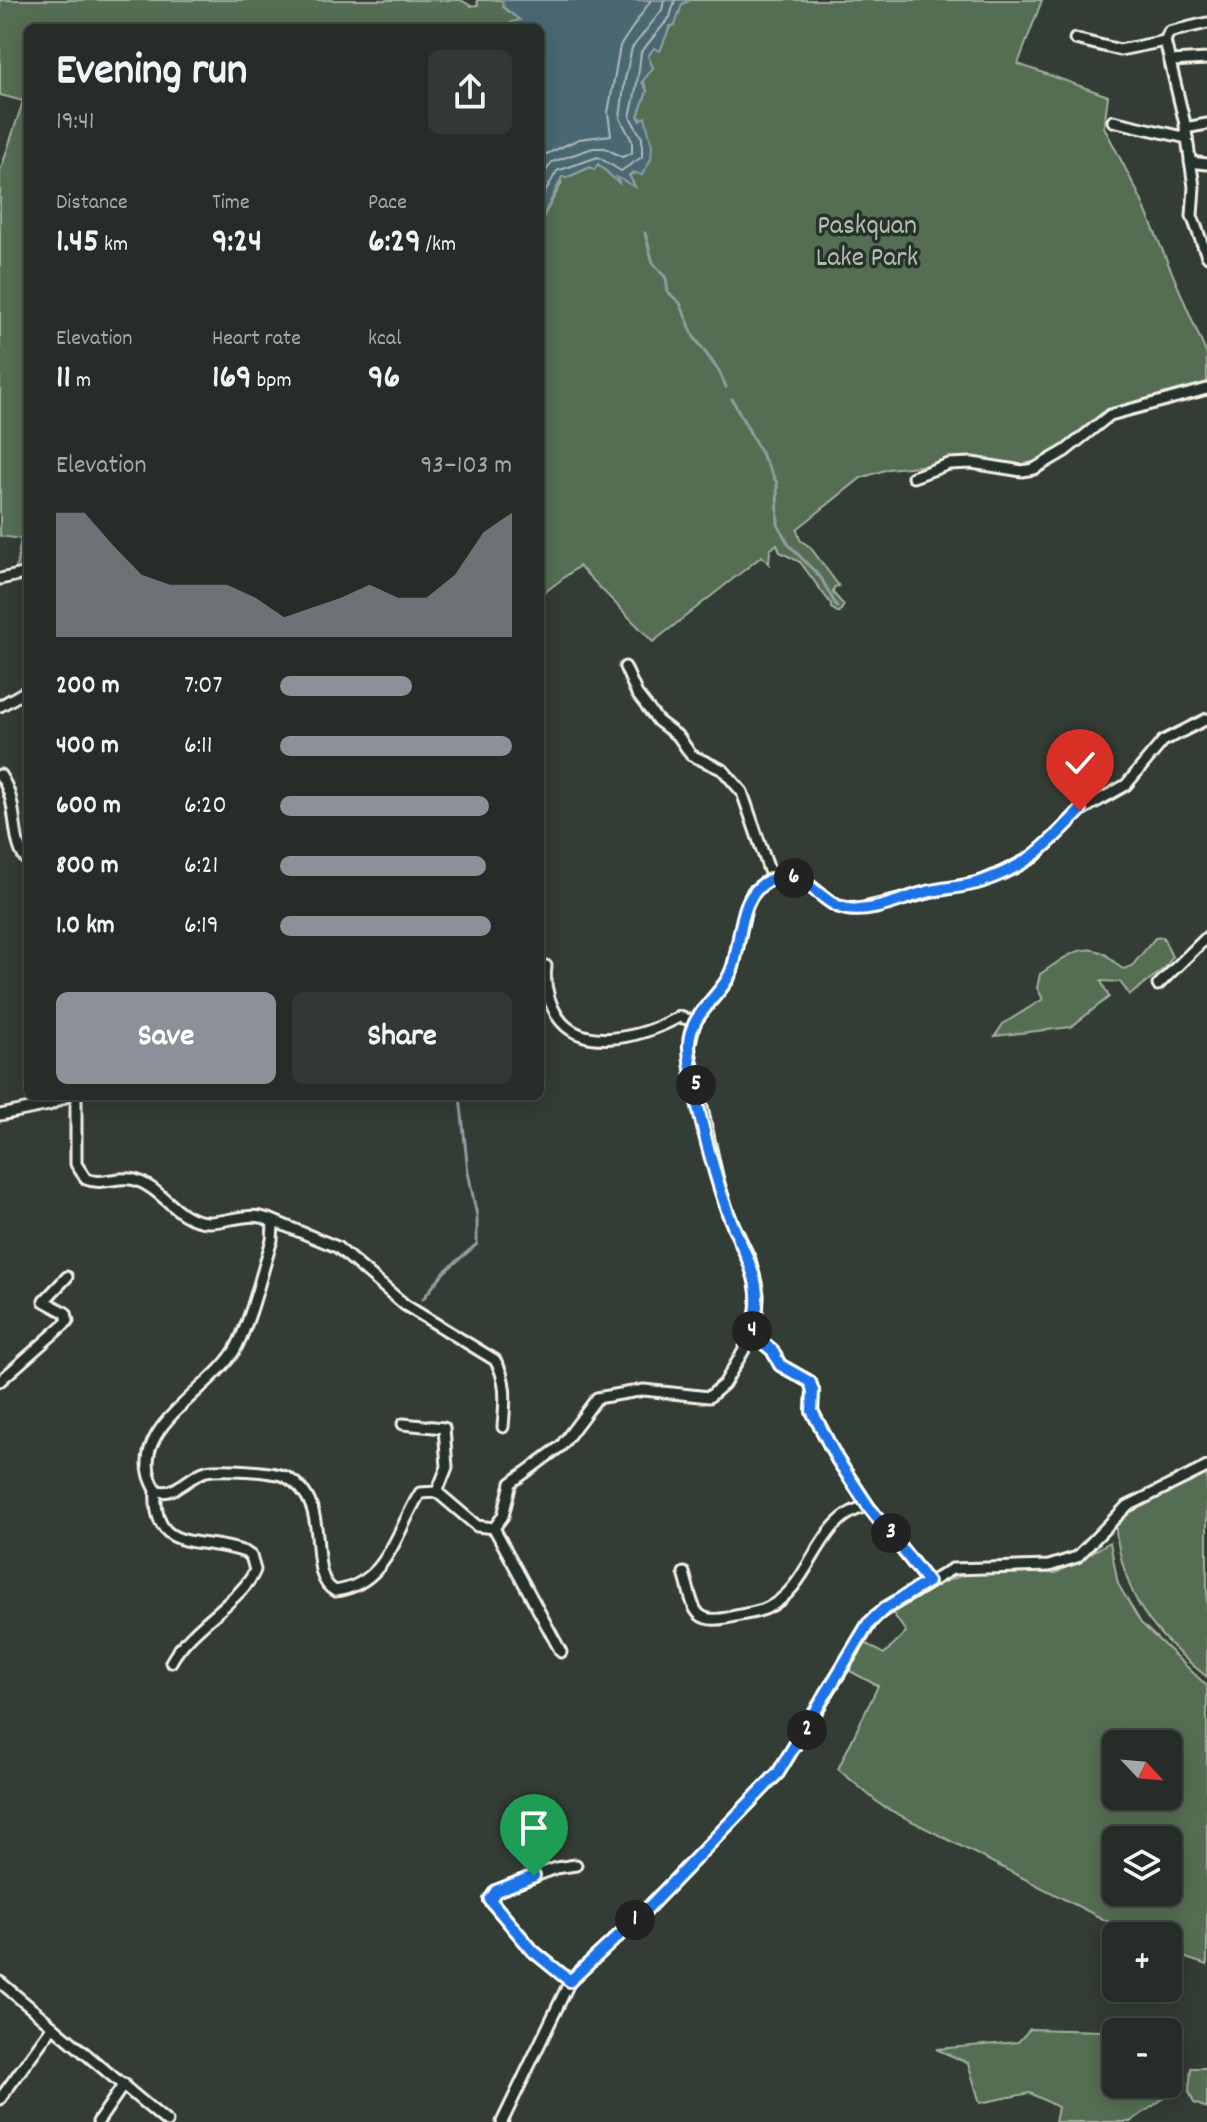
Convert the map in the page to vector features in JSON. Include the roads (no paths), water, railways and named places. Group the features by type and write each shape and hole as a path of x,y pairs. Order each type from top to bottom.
{"street":[{"path":"1207,23 1169,32 1165,41 1186,133 1194,187 1192,216 1207,256"},
{"path":"1075,39 1120,50 1165,41"},
{"path":"1171,61 1207,59"},
{"path":"1113,121 1186,133 1207,124"},
{"path":"1190,162 1207,164"},
{"path":"913,477 949,464 972,463 1022,471 1034,469 1065,451 1110,415 1207,389"},
{"path":"0,579 24,574"},
{"path":"625,667 637,694 658,721 679,737 691,755 723,770 742,792 772,879"},
{"path":"0,706 24,692"},
{"path":"156,1490 167,1493 211,1470 286,1477 301,1490 315,1511 321,1571 326,1585 335,1591 348,1588 378,1571 420,1493 437,1492 477,1526 494,1528 501,1522 508,1491 516,1476 561,1446 597,1398 644,1390 709,1397 729,1377 751,1333 758,1307 755,1275 728,1213 702,1118 689,1047 695,1021 728,980 749,898 772,879 799,879 836,906 858,909 983,881 1034,857 1080,811 1126,785 1163,741 1207,719"},
{"path":"0,775 12,793 19,851 24,857"},
{"path":"1158,985 1207,937"},
{"path":"546,966 549,1000 563,1026 572,1033 636,1036 679,1017 695,1021"},
{"path":"0,1115 59,1100"},
{"path":"76,1100 76,1164 86,1179 100,1182 134,1180 178,1212 202,1222 254,1216 324,1239 405,1305 495,1360 503,1372 503,1427"},
{"path":"171,1662 198,1627 246,1586 255,1570 251,1556 245,1552 182,1540 165,1533 157,1517 156,1490 148,1473 148,1461 156,1436 180,1406 218,1374 236,1347 272,1240 269,1219"},
{"path":"0,1381 68,1321 66,1313 44,1301 67,1277"},
{"path":"751,1333 772,1350 780,1365 810,1382 812,1411 868,1506 928,1582"},
{"path":"403,1424 444,1428 447,1467 437,1492"},
{"path":"502,2122 570,1981 645,1911 778,1773 868,1624 885,1608 962,1566 1011,1568 1061,1564 1094,1543 1114,1518 1137,1500 1207,1467"},
{"path":"684,1573 696,1614 702,1618 713,1621 768,1608 792,1585 834,1525 845,1514 868,1506"},
{"path":"494,1528 561,1652"},
{"path":"570,1981 533,1951 490,1900 493,1893 509,1886 556,1868 576,1865"},
{"path":"0,1982 167,2122"},
{"path":"0,2099 53,2026"},
{"path":"98,2122 124,2084"}],"water":[{"path":"502,0 690,0 682,4 675,25 670,26 660,51 654,48 648,56 653,68 642,82 647,91 638,116 640,120 645,117 652,145 651,159 642,175 633,172 629,175 635,187 617,177 619,183 598,164 594,170 590,167 562,177 544,215 544,24 511,24 520,20 503,7"}],"waterway":[{"path":"645,233 653,263 666,278 668,292 680,303 694,337 719,371 726,387"},
{"path":"732,399 777,483 778,525 789,545 821,578 837,607"},
{"path":"423,1299 444,1272 477,1244 477,1216 468,1172 460,1100"}],"park label":[{"name":"Paskquan Lake Park","path":"867,239"}]}
